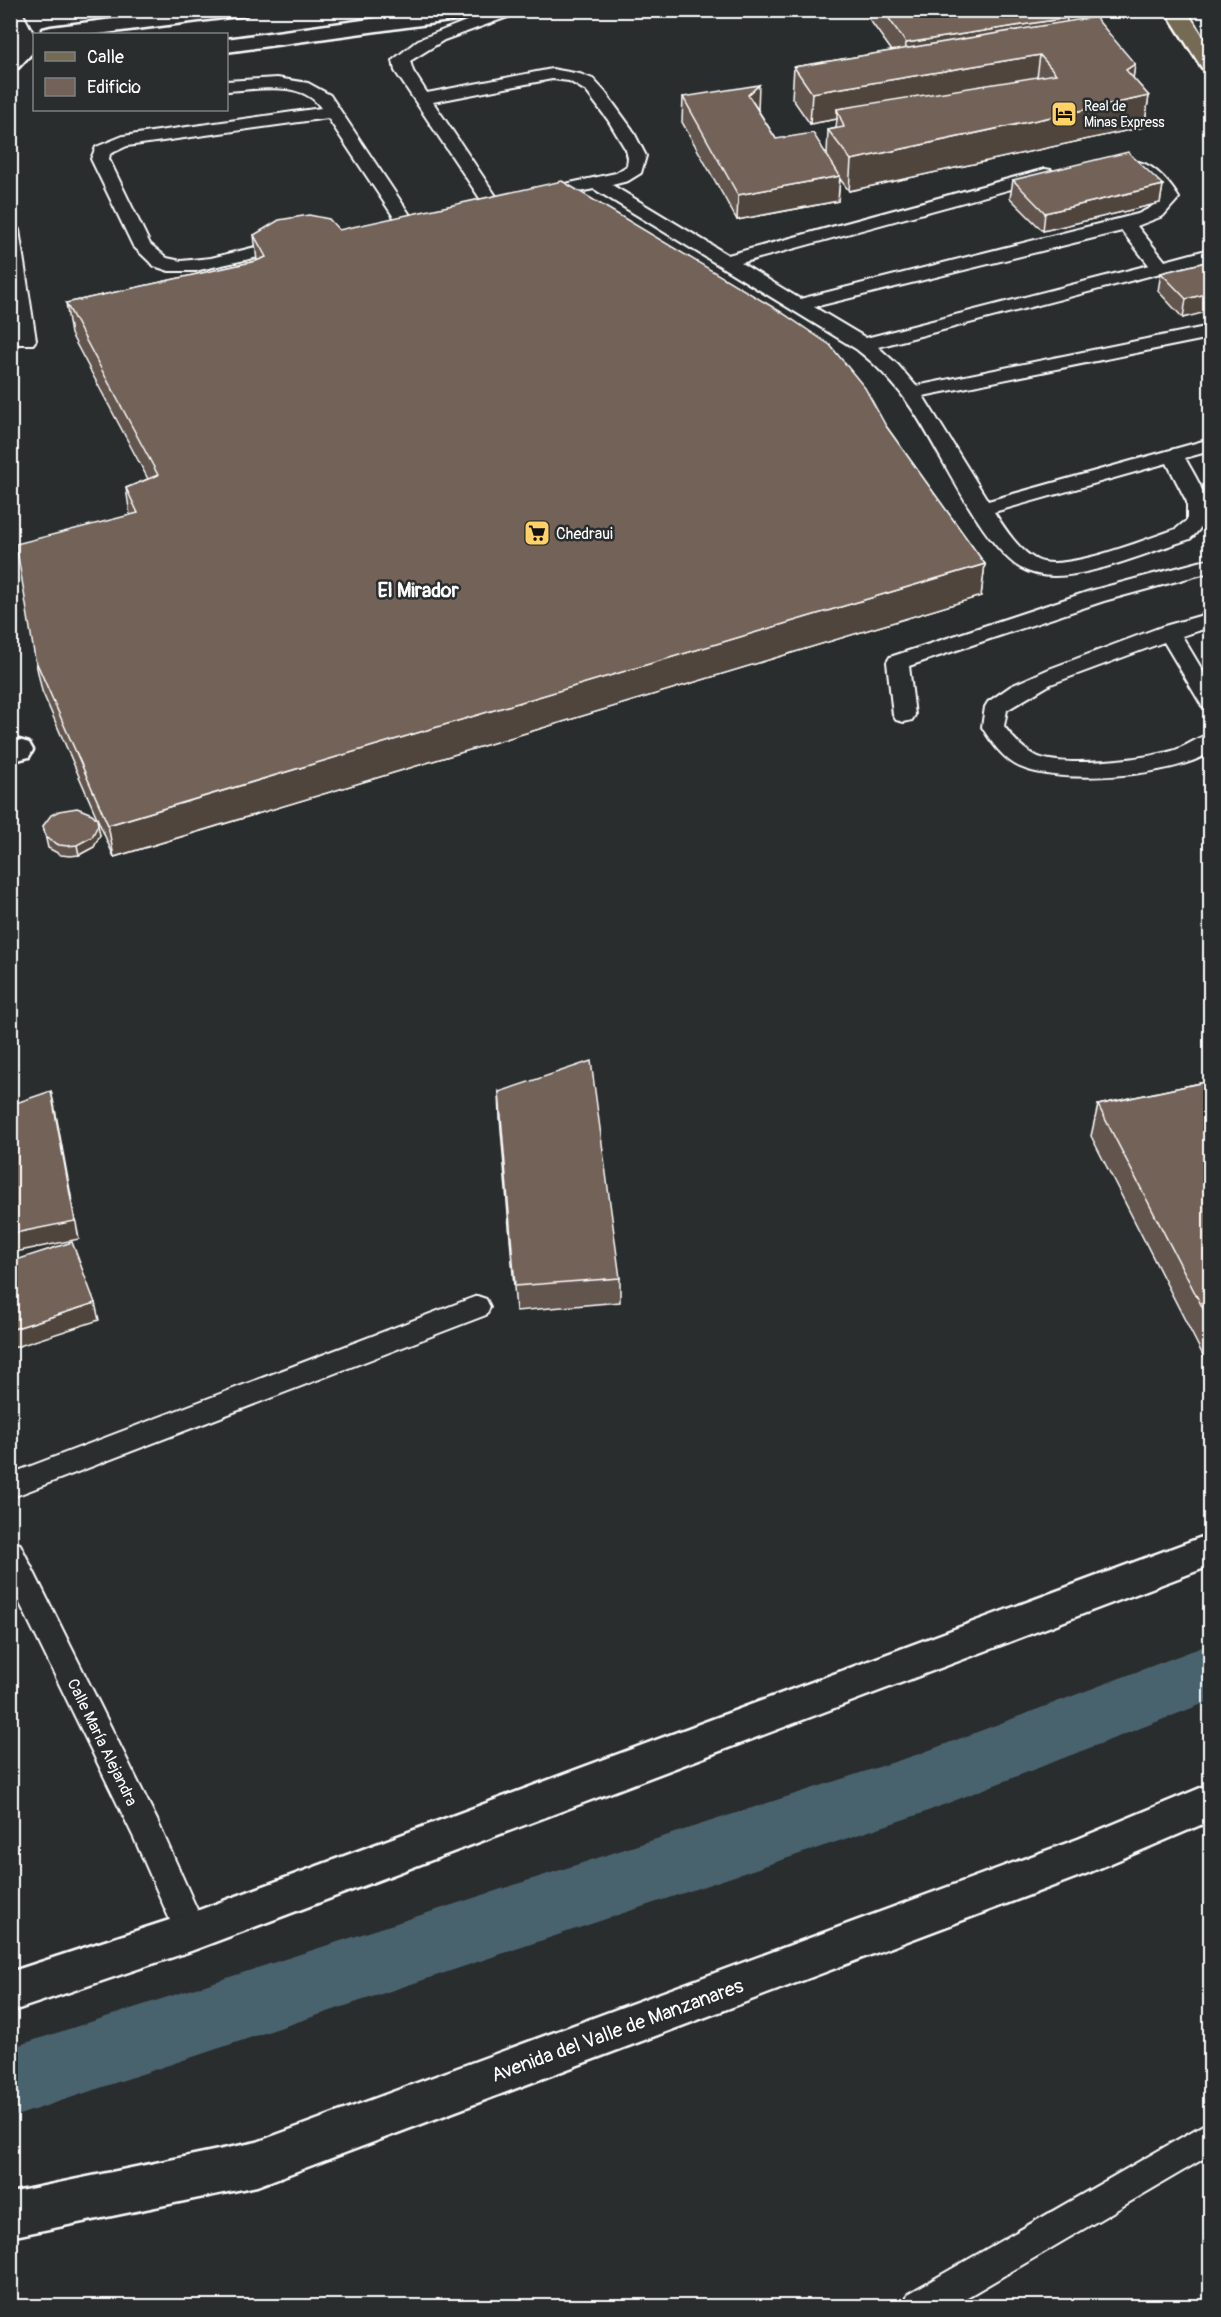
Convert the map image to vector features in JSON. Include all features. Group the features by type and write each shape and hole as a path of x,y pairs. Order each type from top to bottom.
{"main road":[{"path":"1175,10 1210,63"}],"street":[{"path":"59,33 238,10"},
{"path":"228,46 486,10"},
{"path":"16,73 24,48 24,38"},
{"path":"10,1992 191,1932 1210,1550"},
{"name":"Avenida del Valle de Manzanares","path":"10,2215 257,2164 1088,1854 1210,1802"}],"lane":[{"path":"12,10 24,38"},
{"path":"493,205 404,71 401,60 425,43 510,10"},
{"path":"1197,10 1210,32"},
{"path":"423,99 552,74 570,75 588,84 599,95 635,148 638,158 635,169 622,177 471,208"},
{"path":"228,86 291,84 307,88 324,99 403,218"},
{"path":"305,241 192,267 169,265 153,258 142,246 100,159 102,151 123,141 332,112"},
{"path":"798,305 1126,224 1156,213 1165,206 1170,198 1163,186 1147,172 1131,164 1114,161"},
{"path":"726,261 1057,170"},
{"path":"597,183 863,345 890,368 911,393 982,509 1012,550 1025,562 1039,568 1059,570 1077,568 1184,534 1195,525 1199,516 1198,504 1174,457"},
{"path":"381,224 425,215"},
{"path":"1126,224 1161,269"},
{"path":"10,230 26,340"},
{"path":"863,345 1210,255"},
{"path":"911,393 1210,332"},
{"path":"982,509 1174,457 1210,445"},
{"path":"904,715 898,662 1097,596 1210,566"},
{"path":"1210,620 1169,632 1014,692 996,707 993,727 1010,749 1029,763 1062,770 1102,770 1178,757 1206,746 1210,741"},
{"path":"1169,632 1210,701"},
{"path":"10,1486 477,1307"},
{"name":"Calle María Alejandra","path":"10,1552 146,1830 191,1932"},
{"path":"920,2307 1210,2137"}],"building":[{"path":"883,10 1061,10 1067,18 906,43"},
{"path":"1095,17 1135,64 1126,70 1149,96 851,160 828,130 844,127 837,109 1056,74 1040,55 812,93 794,67"},
{"path":"759,85 748,95 776,139 813,133 840,176 738,195 683,97"},
{"path":"1128,152 1163,185 1045,213 1013,180"},
{"name":"Chedraui","path":"562,181 781,312 830,345 865,388 886,426 985,564 108,825 35,659 16,544 138,513 126,488 158,475 66,303 256,261 266,257 254,235 279,220 309,215 329,219 339,230"},
{"path":"1210,261 1210,293 1186,299 1161,273"},
{"path":"77,808 92,814 97,819 98,825 92,837 77,845 68,846 59,845 46,838 43,826 51,815"},
{"path":"591,1061 620,1278 515,1286 499,1092"},
{"path":"1210,1081 1210,1322 1098,1105"},
{"path":"51,1091 75,1221 10,1234 10,1105"},
{"path":"72,1242 95,1303 10,1330 10,1262"}],"waterway":[{"path":"10,2083 920,1784 1210,1672"}],"place":[{"name":"Real de Minas Express","path":"1064,114"},
{"name":"Chedraui","path":"537,533"}],"district":[{"name":"El Mirador","path":"418,590"}]}
